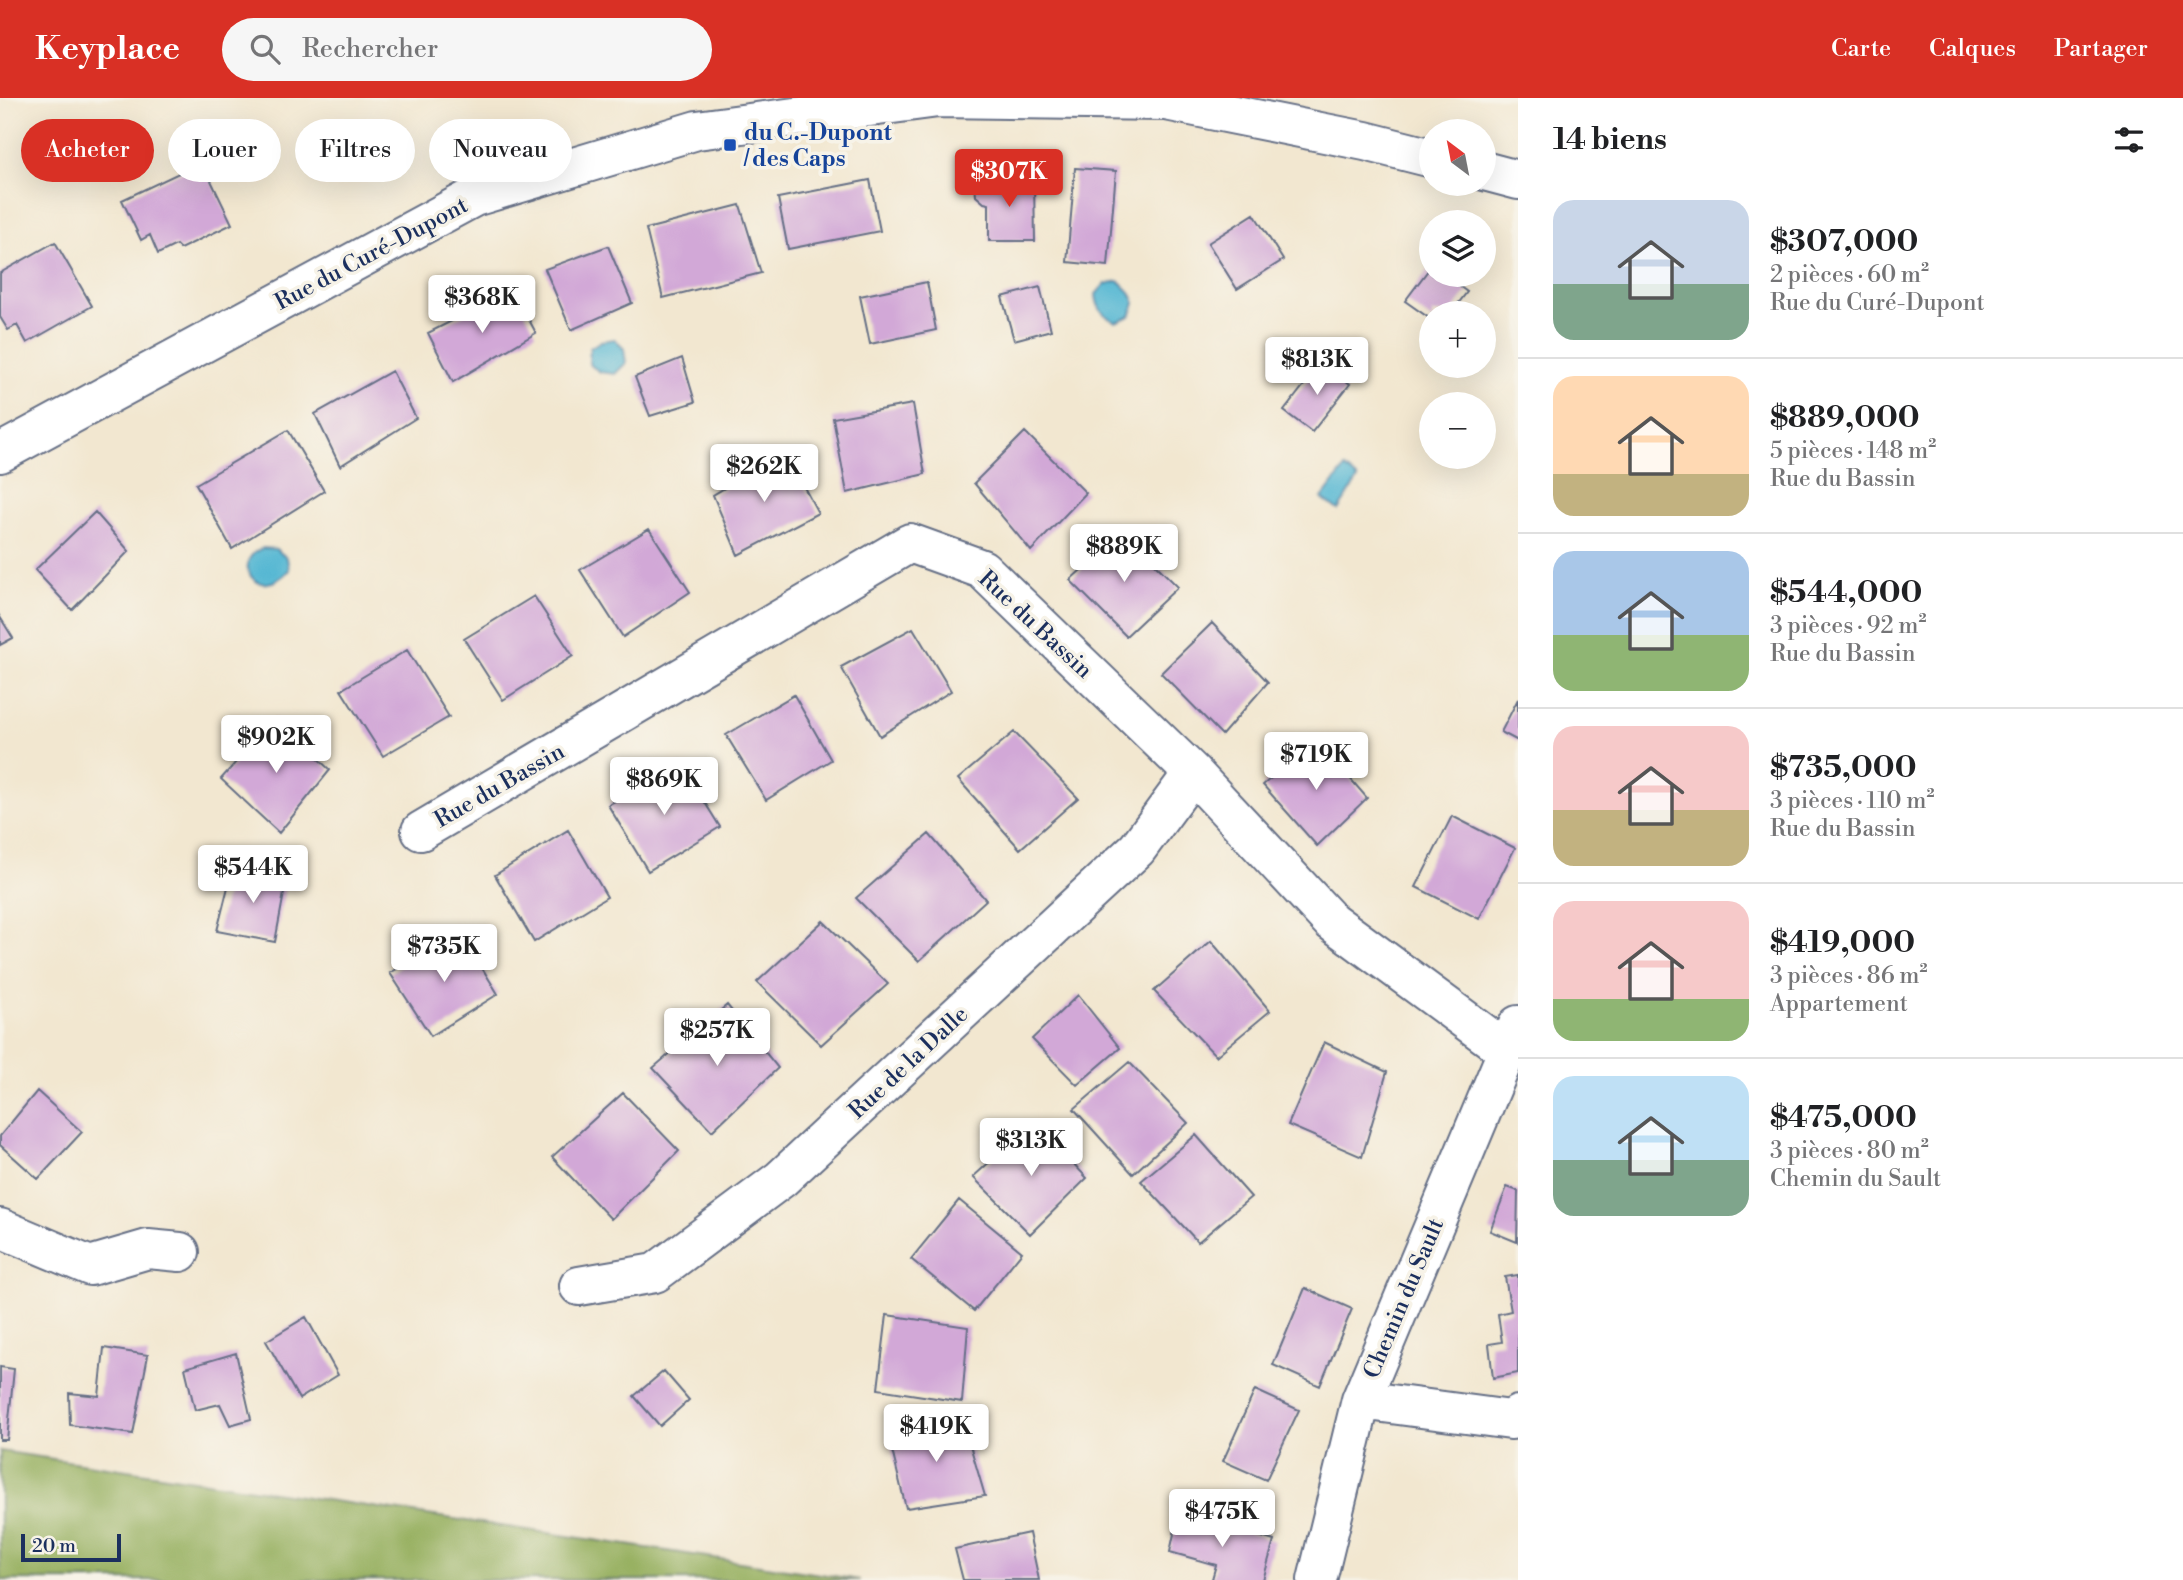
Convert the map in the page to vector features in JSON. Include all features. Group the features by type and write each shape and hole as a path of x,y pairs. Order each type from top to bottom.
{"street":[{"name":"Rue du Curé-Dupont","path":"0,452 474,197 697,130 821,106 938,98 1166,101 1365,141 1419,155"},
{"path":"1496,174 1518,180"},
{"name":"Rue du Bassin","path":"421,831 910,543 982,569 1193,773 1331,921 1512,1038"},
{"name":"Rue de la Dalle","path":"579,1286 656,1273 782,1179 1137,849 1193,773"},
{"name":"Chemin du Sault","path":"1317,1580 1361,1400 1512,1038"},
{"path":"0,1228 90,1266 148,1249 180,1252"},
{"path":"1361,1400 1511,1419 1518,1415"}],"green space":[{"path":"0,1451 860,1580 0,1580"}],"water":[{"path":"1119,281 1130,292 1135,303 1130,316 1116,322 1102,311 1096,294 1105,284"},
{"path":"615,339 624,349 626,363 615,374 600,372 589,364 590,348 601,341"},
{"path":"1345,468 1358,479 1338,510 1322,498"},
{"path":"263,548 276,549 287,558 289,570 277,580 266,583 251,577 248,569 248,561 253,554"}],"building":[{"path":"1075,168 1116,171 1108,266 1067,262"},
{"path":"983,176 994,176 1000,183 1034,183 1035,241 989,241 989,204 976,196 975,185"},
{"path":"168,178 168,182 212,182 232,224 180,249 176,245 158,254 150,235 141,240 122,200"},
{"path":"870,180 880,231 788,249 778,198"},
{"path":"740,205 761,273 663,298 646,229"},
{"path":"1254,214 1283,260 1237,289 1208,243"},
{"path":"55,242 92,306 27,343 17,325 8,330 0,317 0,273"},
{"path":"608,246 632,303 571,330 545,269"},
{"path":"927,282 936,330 870,344 860,296"},
{"path":"1419,282 1419,287 1460,287 1467,292 1460,301 1419,301 1419,311 1405,301"},
{"path":"1040,287 1051,330 1014,340 1002,297"},
{"path":"513,290 536,333 453,382 428,333"},
{"path":"682,358 695,402 650,416 635,377"},
{"path":"1322,362 1350,384 1312,432 1284,411"},
{"path":"392,371 416,418 340,466 315,414"},
{"path":"913,404 925,474 847,493 833,418"},
{"path":"288,430 324,491 232,549 196,484"},
{"path":"1025,432 1086,493 1031,551 974,483"},
{"path":"785,452 818,513 738,555 713,495"},
{"path":"95,512 129,551 72,610 35,570"},
{"path":"649,529 690,592 623,637 580,570"},
{"path":"1123,532 1178,587 1126,636 1070,580"},
{"path":"534,596 573,656 503,700 464,639"},
{"path":"0,617 13,638 0,645"},
{"path":"1212,623 1268,682 1222,735 1161,673"},
{"path":"913,628 951,691 880,736 841,667"},
{"path":"407,650 449,717 383,756 341,690"},
{"path":"794,695 831,760 766,800 726,735"},
{"path":"1518,699 1518,741 1501,732"},
{"path":"275,718 330,770 279,833 221,779"},
{"path":"1014,732 1078,798 1020,849 958,779"},
{"path":"1316,739 1367,798 1317,846 1263,785"},
{"path":"681,764 720,827 648,871 608,805"},
{"path":"1452,816 1515,848 1479,919 1416,887"},
{"path":"568,830 607,897 534,942 495,875"},
{"path":"929,834 986,900 919,961 856,898"},
{"path":"233,867 287,877 275,942 217,931"},
{"path":"823,921 888,984 821,1045 757,982"},
{"path":"460,932 498,994 431,1036 390,973"},
{"path":"1211,941 1270,1011 1216,1056 1154,991"},
{"path":"1078,995 1120,1048 1077,1085 1032,1039"},
{"path":"727,1005 778,1068 712,1131 653,1068"},
{"path":"1324,1042 1387,1072 1362,1157 1288,1125"},
{"path":"1129,1062 1188,1123 1133,1174 1074,1109"},
{"path":"37,1091 82,1132 38,1179 0,1145 0,1136"},
{"path":"623,1093 679,1151 611,1219 552,1157"},
{"path":"1034,1122 1087,1178 1030,1234 973,1177"},
{"path":"1196,1135 1251,1197 1198,1242 1141,1181"},
{"path":"1507,1187 1518,1191 1517,1242 1490,1231"},
{"path":"959,1200 1022,1252 974,1311 911,1259"},
{"path":"1518,1275 1518,1373 1493,1378 1489,1344 1502,1342 1498,1314 1511,1311 1505,1277"},
{"path":"1305,1288 1352,1309 1320,1386 1273,1365"},
{"path":"887,1315 968,1327 962,1402 878,1389"},
{"path":"306,1317 338,1375 299,1399 266,1341"},
{"path":"104,1348 148,1355 133,1434 70,1425 69,1393 99,1396"},
{"path":"236,1353 251,1419 230,1425 220,1404 195,1410 185,1368"},
{"path":"0,1367 14,1369 7,1440 0,1440"},
{"path":"664,1371 689,1400 660,1426 634,1396"},
{"path":"1255,1390 1299,1410 1266,1480 1223,1461"},
{"path":"962,1418 985,1496 906,1508 888,1434"},
{"path":"1179,1511 1215,1522 1212,1531 1227,1536 1232,1527 1274,1541 1263,1580 1214,1580 1212,1579 1216,1565 1170,1552"},
{"path":"1029,1533 1039,1580 963,1580 955,1549"}],"place":[{"name":"du C.-Dupont / des Caps","path":"730,145"}]}
